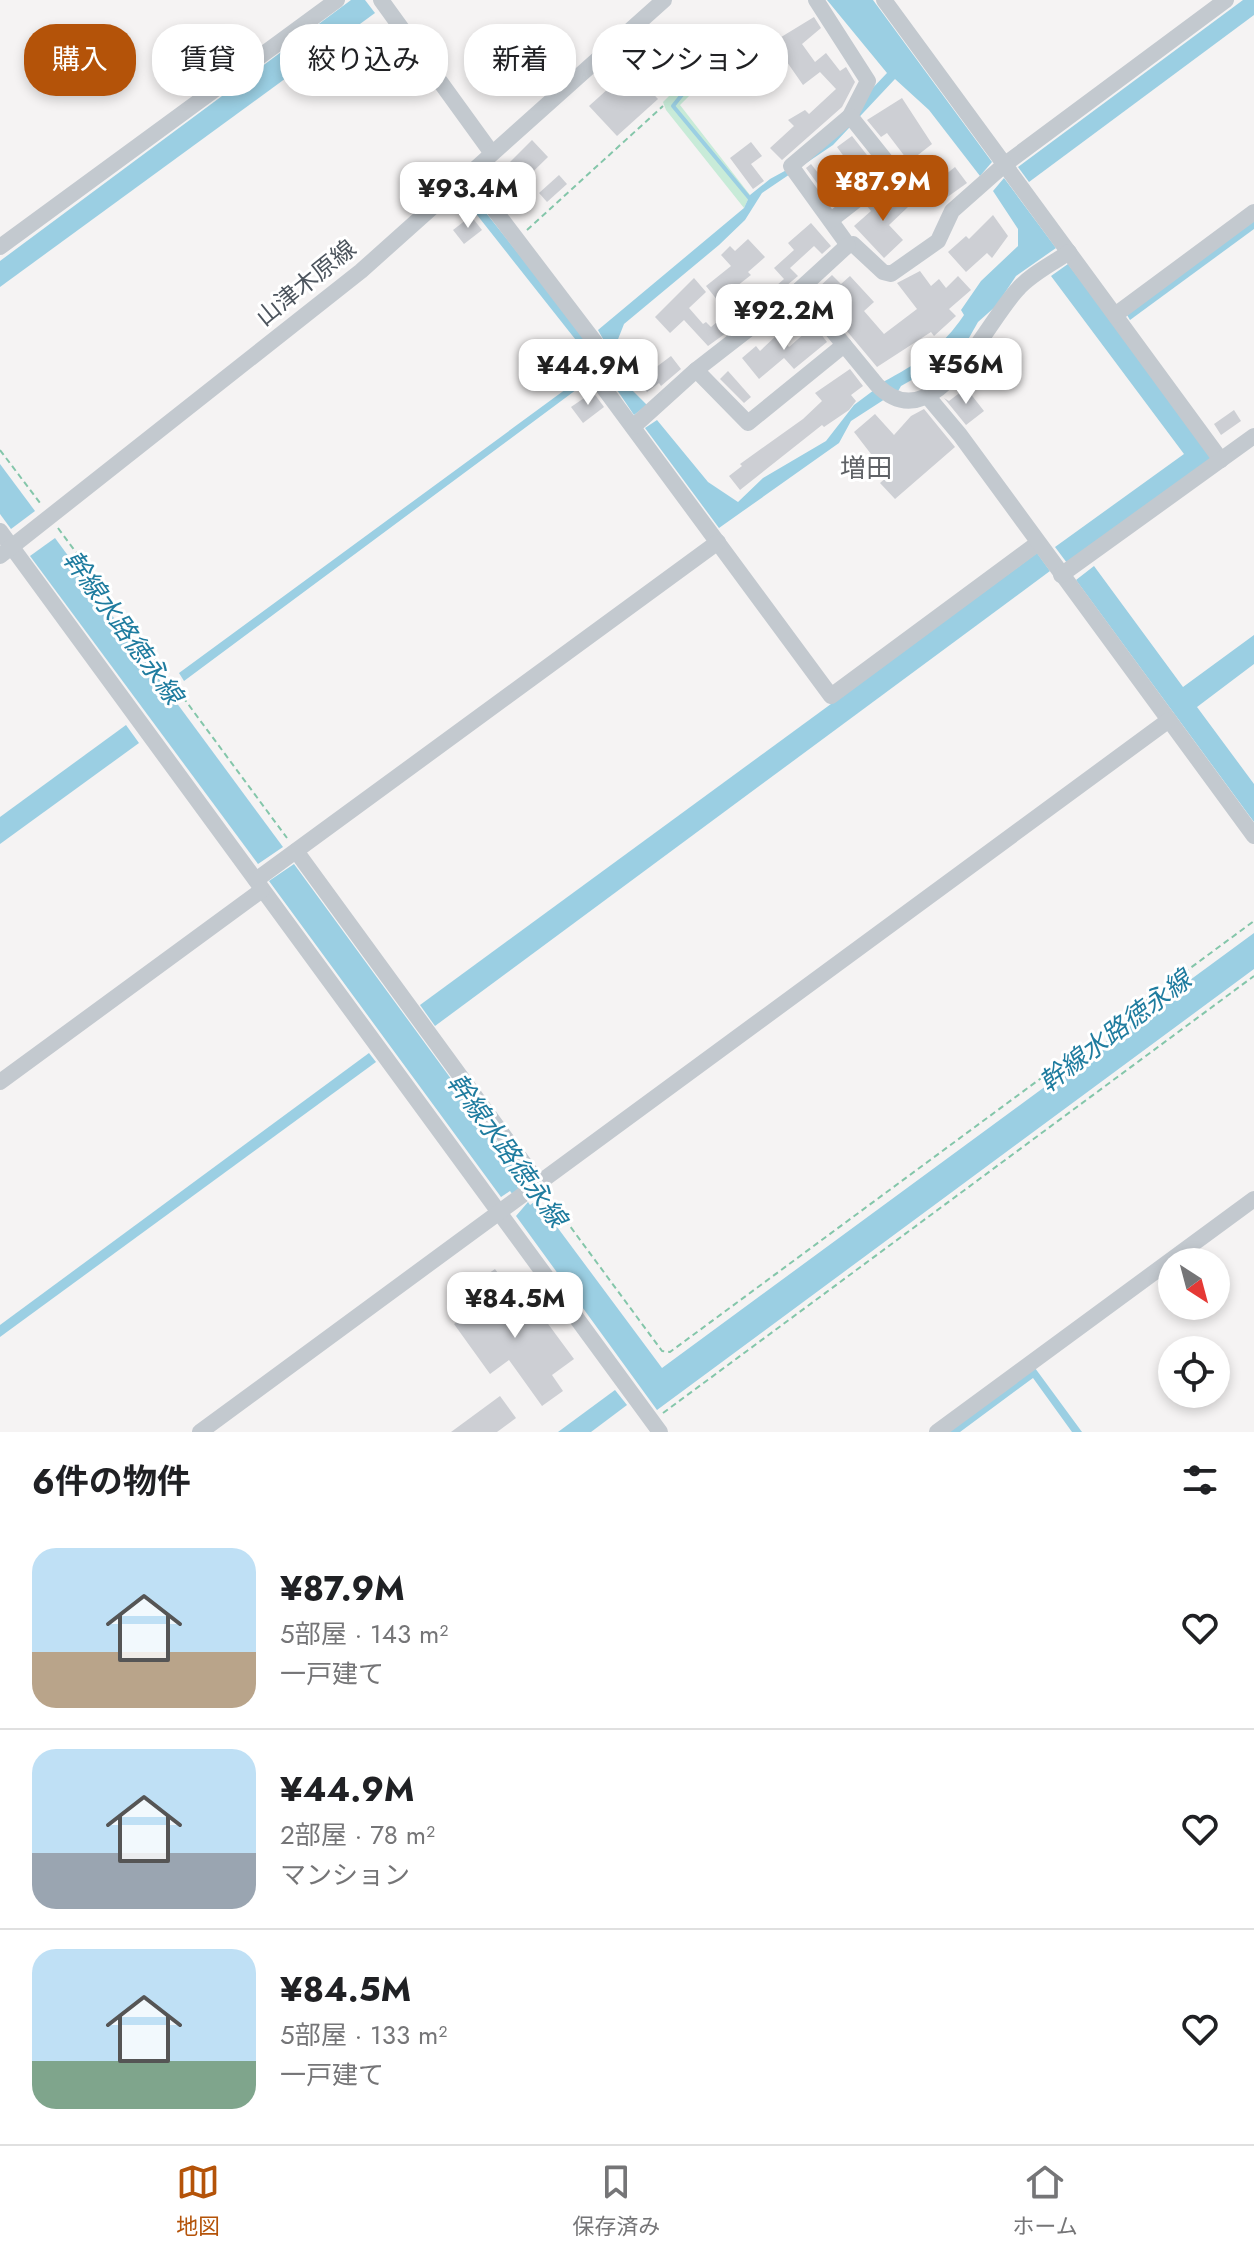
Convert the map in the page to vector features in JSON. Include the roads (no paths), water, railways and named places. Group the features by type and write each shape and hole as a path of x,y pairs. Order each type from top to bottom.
{"street":[{"path":"0,247 337,0"},
{"path":"381,0 491,152"},
{"name":"山津木原線","path":"11,547 349,281 664,0"},
{"path":"816,0 868,81 854,120 793,171 848,245"},
{"path":"884,0 1004,165 1058,260 1115,315 1221,460"},
{"path":"633,427 696,370 799,290 848,245 853,244 883,272 891,274 938,241 952,211 1004,165 1226,0"},
{"path":"831,220 894,171 854,120"},
{"path":"467,174 595,342 603,387 831,696 1038,543"},
{"path":"1115,315 1254,212"},
{"path":"799,290 890,398 928,397 951,381 1019,287 1058,260"},
{"path":"696,370 748,423 844,345"},
{"path":"928,397 1254,836"},
{"path":"1061,575 1254,436"},
{"path":"0,531 526,1193"},
{"path":"0,1082 273,871 718,542"},
{"path":"200,1432 1169,720"},
{"path":"273,871 498,1213 656,1427"},
{"path":"937,1432 1254,1199"}],"water":[{"path":"351,0 365,0 375,13 360,24 319,24"},
{"path":"827,0 873,0 992,162 980,176 929,110 895,79 833,145 762,193 745,220 719,245 624,324 613,352 616,372 625,388 632,390 647,405 634,415 611,381 603,339 598,330 744,208 750,195 770,179 803,161 887,73"},
{"path":"1243,0 1254,0 1254,15 1029,182 1018,167"},
{"path":"280,53 280,82 264,94 264,65"},
{"path":"222,96 261,96 0,287 0,261"},
{"path":"1004,178 1056,248 1016,276 996,306 978,322 961,352 901,386 897,393 883,382 918,362 947,337 964,315 961,310 981,281 1018,246 1018,229 993,191"},
{"path":"471,194 587,340 592,378 184,681 179,673 577,381 583,367 579,344 466,201"},
{"path":"1254,221 1254,229 1130,320 1127,315"},
{"path":"1068,264 1214,458 1067,563 1055,547 1184,454 1051,276"},
{"path":"874,390 885,399 851,421 839,443 719,528 645,428 657,420 708,482 738,502 763,478 826,441 854,405"},
{"path":"0,464 35,511 11,529 0,514"},
{"path":"55,538 283,847 258,864 30,556"},
{"path":"1037,553 1050,571 435,1026 420,1005"},
{"path":"1094,566 1183,687 1254,635 1254,664 1197,707 1254,784 1254,822 1076,580"},
{"path":"126,725 139,743 0,844 0,817"},
{"path":"294,864 525,1180 513,1195 510,1191 501,1197 269,881"},
{"path":"1254,933 1254,969 657,1410 516,1216 528,1202 530,1205 537,1200 662,1368"},
{"path":"369,1053 376,1062 0,1337 0,1325"},
{"path":"1035,1368 1082,1432 1072,1432 1033,1378 960,1432 948,1432"},
{"path":"615,1390 627,1405 591,1432 558,1432"}],"waterway":[{"path":"681,96 673,106 751,200"}],"district":[{"name":"増田","path":"866,468"}],"water label":[{"name":"幹線水路徳永線","path":"123,627"},
{"name":"幹線水路徳永線","path":"1115,1031"},
{"name":"幹線水路徳永線","path":"507,1150"}]}
